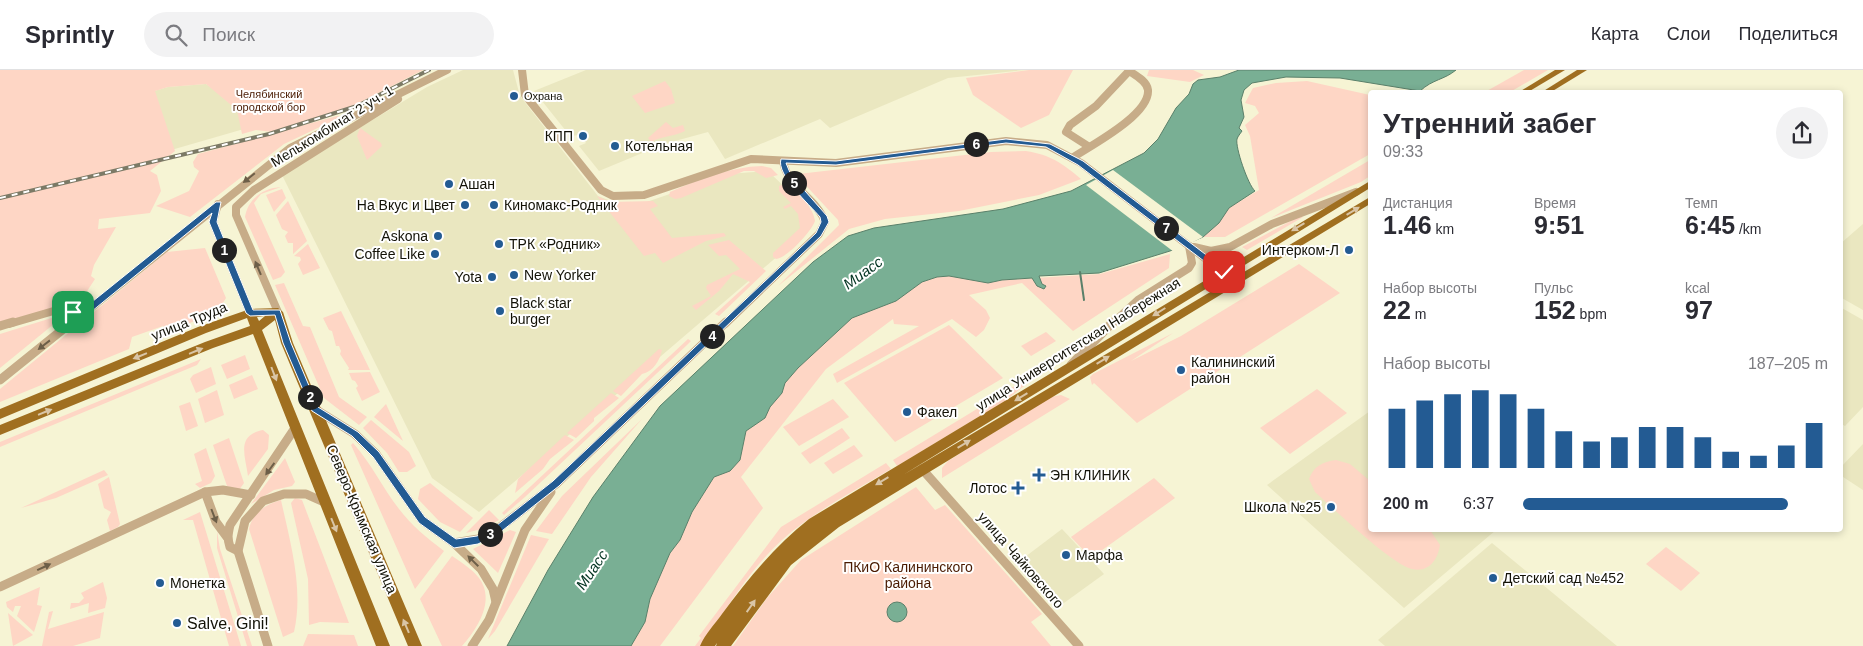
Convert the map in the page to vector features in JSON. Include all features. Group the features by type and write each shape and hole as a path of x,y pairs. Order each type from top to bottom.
{"main road":[{"path":"1526,90 1561,70"},
{"path":"1549,90 1583,70"},
{"name":"улица Университетская Набережная","path":"707,646 767,565 794,538 834,510 1368,185"},
{"name":"улица Университетская Набережная","path":"723,646 769,582 797,551 834,524 922,469 1368,201"},
{"path":"0,430 209,345 257,328 278,312"},
{"name":"улица Труда","path":"0,414 250,313 278,312"},
{"name":"Северо-Крымская улица","path":"278,312 287,343 415,646"},
{"name":"Северо-Крымская улица","path":"250,313 383,646"}],"street":[{"path":"430,79 447,70"},
{"path":"522,70 522,86 525,95 606,194 634,197 743,160 759,158 836,163 1013,141 1047,145 1072,158 1098,176 1236,282"},
{"path":"1072,158 1115,129 1142,106 1148,90 1146,85 1129,70 1096,106 1070,125 1066,132 1088,146"},
{"name":"Мелькомбинат 2 уч. 1","path":"242,199 330,141 430,79"},
{"name":"Мелькомбинат 2 уч. 1","path":"0,380 290,148 430,79"},
{"path":"454,543 478,540 495,532 556,484 824,228 823,216 788,177 783,168 783,161"},
{"path":"1189,246 1211,251 1230,247 1272,224 1358,191"},
{"name":"Северо-Крымская улица","path":"242,199 236,207 236,216 278,312"},
{"name":"Северо-Крымская улица","path":"218,204 213,222 250,313"},
{"path":"1065,371 1125,311 1189,268 1192,263 1189,246"},
{"path":"0,326 57,310 83,314"},
{"path":"315,409 355,434 369,448 422,520 475,561 488,578 493,588 496,602"},
{"path":"227,537 235,517 288,443 295,428"},
{"name":"улица Чайковского","path":"922,469 1078,646"},
{"path":"472,646 481,635 525,530 556,484"},
{"path":"0,587 205,492 223,490 251,494"},
{"path":"205,492 216,522 227,537 230,547 238,550"},
{"path":"268,646 238,550 247,518 263,502 291,492 316,496 326,503"}],"shaded area":[{"path":"463,70 513,70 520,96 598,196 629,208 728,174 768,171 797,199 807,231 479,512 432,478 282,175 427,87"},
{"path":"586,70 1024,70 948,78 830,128 820,119 725,159 708,132 664,144 599,171 579,146 586,143 580,135 570,136 534,91"},
{"path":"206,84 265,123 147,157 147,93 168,87"},
{"path":"1863,224 1863,310 1843,299 1843,241"},
{"path":"1843,309 1863,320 1863,407 1845,426 1843,425"},
{"name":"Школа №25","path":"1368,412 1368,532 1494,532 1404,608 1267,485"},
{"path":"1863,444 1863,490 1843,477 1843,465"},
{"path":"1062,529 1104,574 1057,608 1017,563"},
{"name":"Детский сад №452","path":"1492,543 1617,646 1385,646 1378,640"}],"green space":[{"name":"Челябинский городской бор","path":"0,70 423,70 351,107 272,132 256,130 242,134 237,110 206,84 168,87 155,91 175,151 150,171 157,175 161,191 150,213 99,219 98,229 116,227 94,265 91,276 95,279 78,305 0,329"},
{"path":"1029,70 1073,70 1049,115 1021,128 973,95 966,78"},
{"path":"1149,70 1193,70 1204,75 1190,82 1147,76"},
{"path":"1524,70 1548,70 1513,90 1489,90"},
{"path":"665,81 671,89 675,103 645,113 632,96"},
{"path":"1307,81 1368,95 1368,155 1225,237 1203,237 1219,223 1229,208 1259,190 1250,136 1245,125 1259,113 1255,106 1245,103 1253,88 1276,83"},
{"path":"337,116 341,117 284,144 190,217 156,206 189,191 199,171 194,167 193,162 198,154"},
{"path":"666,122 673,128 683,125 685,131 651,142 648,138"},
{"path":"360,128 381,143 382,146 367,160 357,136"},
{"path":"1026,151 1056,160 1081,179 1039,195 959,211 885,219 849,229 778,286 839,225 838,220 798,177 798,174 991,152"},
{"path":"1368,161 1368,177 1361,182 1271,218"},
{"path":"762,166 771,168 778,175 766,178 754,171 744,171 681,198 675,199 669,196 670,192 715,174"},
{"path":"788,184 805,201 815,221 798,244 781,258 776,259 773,257 773,253 800,228 798,214 791,206 785,209 783,207 791,203 779,191 779,186"},
{"path":"281,187 261,194 254,203 285,272 281,277 273,280 245,217 249,205 257,196 262,192"},
{"path":"282,189 286,198 274,212 266,195"},
{"path":"597,196 610,202 653,201 658,206 650,209 672,238 724,233 726,236 706,241 663,263 655,253 644,256"},
{"path":"288,201 307,241 293,254 293,243 288,243 285,236 288,232 282,229 276,215"},
{"path":"1300,216 1303,217 1247,250 1242,247"},
{"path":"729,240 766,271 719,316 715,314 750,282 733,274 719,291 696,310 692,306 711,296 706,288 707,285 740,269 726,255 719,256 708,245"},
{"path":"308,244 320,268 303,275 298,264 301,260 300,257 294,256"},
{"path":"205,248 226,298 217,312 165,333 163,326 132,337 129,349 0,402 0,389 167,252"},
{"path":"1170,254 1169,268 1073,331 1022,283 969,295 986,310 990,318 984,330 976,337 952,319 837,383 833,374 919,326 894,324 893,319 826,369 741,477 763,508 660,646 631,646 645,622 650,599 670,553 680,540 692,512 714,477 730,471 740,460 746,431 765,418 770,407 782,393 785,383 798,368 852,318 896,301 922,282 937,277 949,276 988,283 1002,280 1100,274"},
{"path":"1299,264 1340,293 1137,423 1094,383 1092,385 1090,377 1093,374 1173,333 1131,361 1181,336"},
{"path":"284,283 303,326 310,327 339,397 367,417 359,425 324,398 275,285"},
{"path":"341,311 370,370 348,370 349,368 340,354 339,346 336,346 332,331 329,330 323,318"},
{"path":"58,316 60,319 0,368 0,334"},
{"name":"Факел","path":"949,325 1003,378 895,442 844,383"},
{"path":"1046,332 1056,341 1031,356 1021,346"},
{"path":"688,339 691,341 687,345 525,497 504,515 502,513"},
{"path":"659,349 662,350 661,354 653,368 642,374 621,396 613,391"},
{"path":"245,355 250,369 227,379 221,365"},
{"path":"201,359 197,365 0,447 0,442"},
{"path":"1056,361 1005,401 897,466 893,460"},
{"path":"211,367 216,384 196,393 190,379 193,375"},
{"path":"370,372 380,392 362,401 356,388 358,386 352,380 349,373"},
{"path":"252,375 258,389 234,399 229,385"},
{"path":"1317,389 1347,413 1290,454 1260,428"},
{"path":"217,390 224,415 205,423 198,399"},
{"path":"611,393 619,398 594,418 594,421 576,438 567,433"},
{"path":"1061,395 1070,399 942,478 942,468 948,461 1051,397"},
{"path":"833,399 849,417 799,446 783,427"},
{"path":"190,402 198,426 186,431 179,406"},
{"path":"386,404 403,441 374,417"},
{"path":"642,419 591,477 552,534 536,531 562,496"},
{"path":"371,420 409,452 416,466 407,472 399,472 387,453 363,428"},
{"path":"842,428 850,438 810,464 801,453"},
{"path":"263,430 269,435 268,449 248,476 244,447 249,436"},
{"path":"565,435 574,440 550,459 543,469 515,493 518,479"},
{"path":"229,438 244,483 239,490 227,486 213,445"},
{"path":"353,443 404,515 444,551 415,589 351,445"},
{"path":"854,445 863,456 833,474 824,463"},
{"path":"206,448 215,476 211,483 200,488 195,484 202,481 194,454"},
{"path":"285,458 295,482 292,486 274,490 251,504"},
{"path":"1336,460 1350,464 1368,479 1368,532 1431,532 1440,545 1432,564 1418,570 1403,565 1377,547 1315,492 1309,479 1316,468"},
{"path":"886,463 891,469 807,520 782,540 748,577 701,646 695,646 701,638 699,636 781,527"},
{"path":"104,470 108,475 56,498 21,508"},
{"path":"109,477 120,524 110,531 107,520 111,512 104,508 98,484"},
{"path":"1154,478 1175,498 1091,558 1071,537"},
{"path":"430,483 473,518 460,532 440,522 418,499 420,489"},
{"name":"ПКиО Калининского района","path":"916,487 935,510 945,505 1042,614 1031,622 1051,646 733,646 767,598 801,560"},
{"path":"295,498 302,500 349,623 320,622 309,625 308,579 291,503"},
{"path":"281,500 297,582 297,615 294,632 283,637 249,529 253,518 260,510"},
{"path":"489,510 499,520 485,528 466,533"},
{"path":"200,512 241,646 229,646 193,520 183,520"},
{"path":"510,530 516,532 498,573 473,549"},
{"path":"217,531 220,549 252,646 247,646 217,548"},
{"path":"531,535 549,539 495,631 488,639"},
{"path":"1666,547 1700,573 1681,591 1646,564"},
{"path":"452,556 479,578 486,596 485,605 478,623 462,646 442,646 420,599"},
{"path":"103,582 107,598 105,608 88,613 89,603 70,609 71,603 79,603 84,598 81,593"},
{"path":"40,587 37,605 42,606 34,632 17,616 21,606 15,606 13,612 7,607 6,602"},
{"path":"53,611 48,629 104,612 100,638 73,646 42,646 49,612"},
{"path":"8,613 33,635 13,646"},
{"path":"308,634 354,635 358,646 303,646"}],"water":[{"name":"Миасс","path":"1239,70 1456,70 1421,90 1340,78 1286,77 1252,83 1244,90 1241,100 1244,117 1239,128 1242,131 1237,138 1237,143 1246,174 1255,191 1229,208 1219,223 1203,237 1170,251 1099,273 1039,276 1042,284 1046,286 1044,289 1037,286 1032,278 988,283 949,276 937,277 922,282 896,301 852,318 798,368 785,383 782,393 770,407 765,418 746,431 740,460 730,471 714,477 692,512 680,540 670,553 650,599 645,622 631,646 507,646 548,570 593,497 660,406 813,262 848,236 874,228 1003,209 1071,191 1144,153 1158,139 1176,108 1189,94 1193,84 1198,80 1220,77"},
{"path":"893,602 901,602 907,608 907,616 901,622 893,622 887,616 887,608"}],"pier":[{"path":"1113,170 1203,237 1174,252 1086,185"}],"waterway":[{"path":"1080,272 1084,300"}],"railway":[{"path":"0,198 269,134 357,106 429,70"}],"place":[{"name":"Охрана","path":"514,96"},
{"name":"КПП","path":"583,136"},
{"name":"Котельная","path":"615,146"},
{"name":"Ашан","path":"449,184"},
{"name":"На Вкус и Цвет","path":"465,205"},
{"name":"Киномакс-Родник","path":"494,205"},
{"name":"Askona","path":"438,236"},
{"name":"ТРК «Родник»","path":"499,244"},
{"name":"Интерком-Л","path":"1349,250"},
{"name":"Coffee Like","path":"435,254"},
{"name":"New Yorker","path":"514,275"},
{"name":"Yota","path":"492,277"},
{"name":"Black star burger","path":"500,311"},
{"name":"Калининский район","path":"1181,370"},
{"name":"Факел","path":"907,412"},
{"name":"ЭН КЛИНИК","path":"1039,475"},
{"name":"Лотос","path":"1018,488"},
{"name":"Школа №25","path":"1331,507"},
{"name":"Марфа","path":"1066,555"},
{"name":"Детский сад №452","path":"1493,578"},
{"name":"Монетка","path":"160,583"},
{"name":"Salve, Gini!","path":"177,623"}],"route":[{"path":"73,312 83,314 218,204 213,222 250,313 278,312 279,321 287,343 315,409 355,434 376,454 412,509 430,528 454,543 466,543 495,532 556,484 824,228 823,216 788,177 783,168 783,161 836,163 1006,141 1047,145 1081,163 1224,272"}]}
